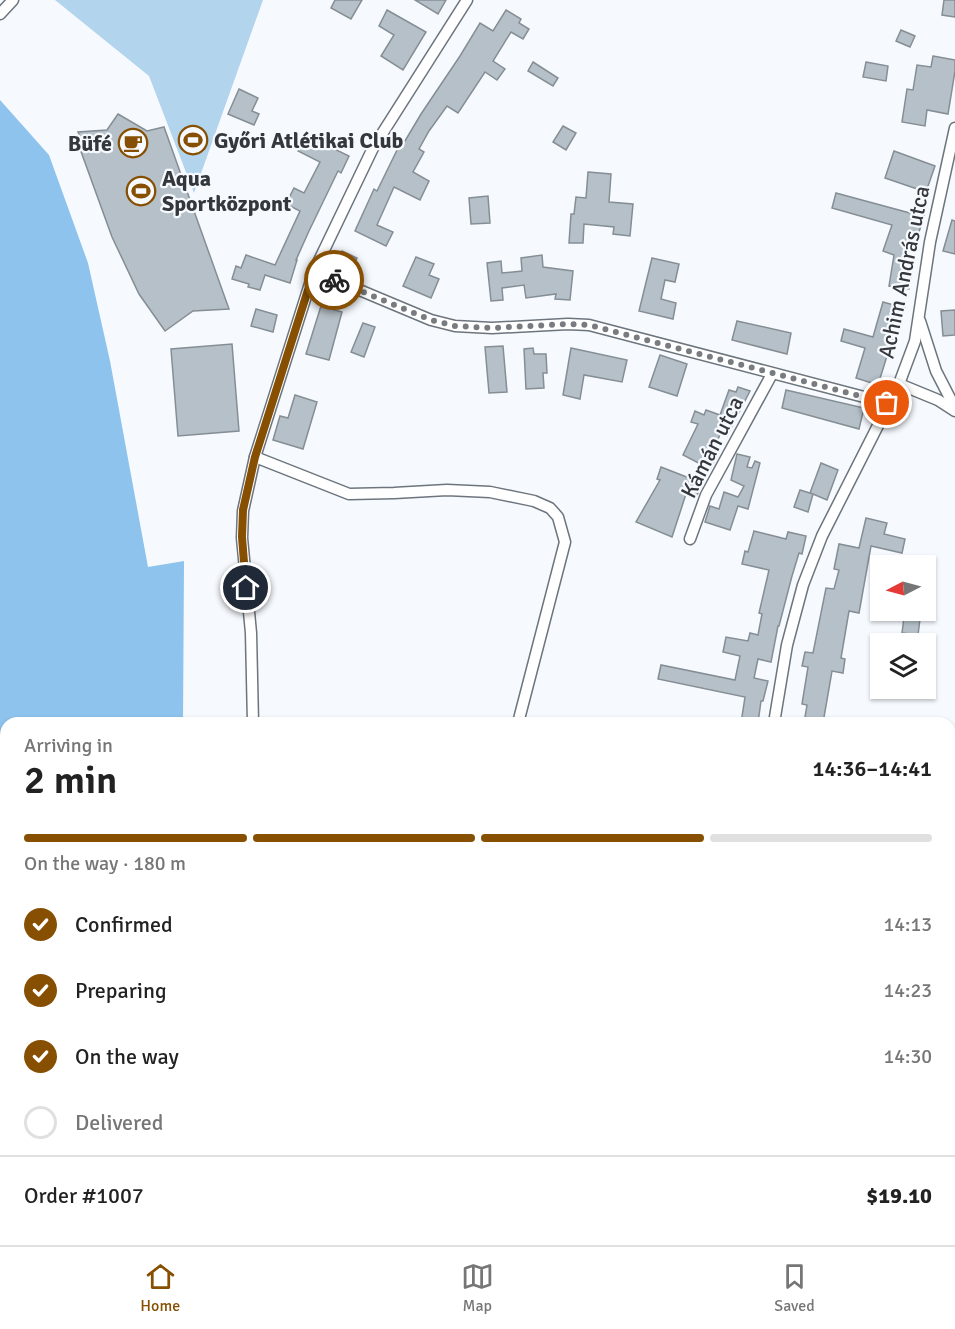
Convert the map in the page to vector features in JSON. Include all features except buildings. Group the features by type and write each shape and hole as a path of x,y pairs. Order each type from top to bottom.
{"street":[{"path":"0,14 13,0"},
{"path":"253,717 251,633 242,537 243,510 255,457 314,271 373,148 467,0"},
{"name":"Achim András utca","path":"775,717 787,645 803,585 822,536 909,360 919,318 930,242 955,128"},
{"name":"Kámán utca","path":"314,271 431,320 455,326 492,328 589,325 887,403"},
{"path":"919,318 936,371 955,409"},
{"name":"Kámán utca","path":"690,539 706,495 772,374"},
{"path":"898,384 955,409"},
{"path":"255,457 349,494 447,490 490,492 534,501 550,508 558,517 565,542 520,717"}],"shaded area":[{"name":"Győri Atlétikai Club","path":"55,0 263,0 194,193 149,76"},
{"path":"0,100 49,155 88,263 110,361 148,567 184,561 183,717 0,717"}],"way so far":[{"path":"334,280 431,320 455,326 492,328 589,325 887,403"}],"place":[{"name":"Győri Atlétikai Club","path":"193,140"},
{"name":"Büfé","path":"133,143"},
{"name":"Aqua Sportközpont","path":"141,191"}],"route":[{"path":"246,588 242,537 243,510 255,457 314,271 334,280"}]}
